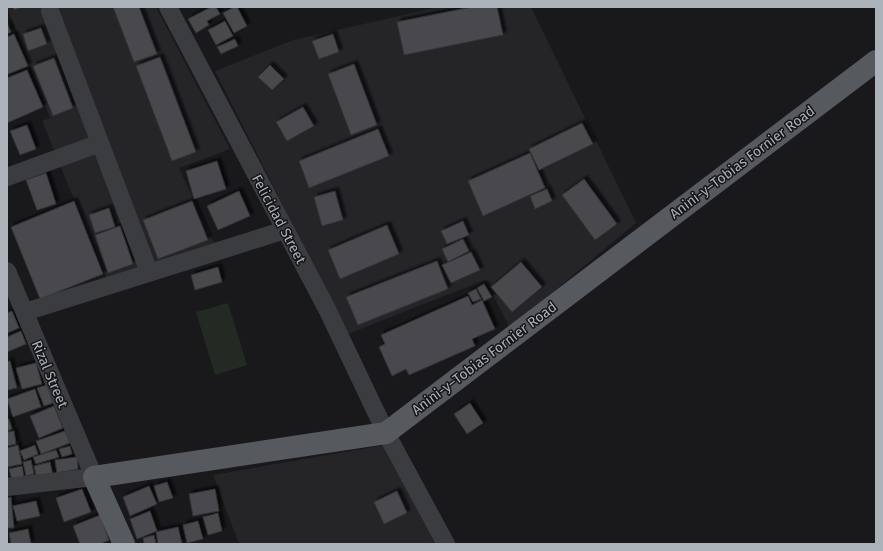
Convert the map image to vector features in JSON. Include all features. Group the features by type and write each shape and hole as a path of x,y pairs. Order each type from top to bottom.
{"main road":[{"name":"Anini-y–Tobias Fornier Road","path":"94,477 386,433 876,61"},
{"path":"94,477 124,544"}],"street":[{"name":"Felicidad Street","path":"168,7 327,309 386,433 446,544"},
{"path":"50,11 149,272"},
{"path":"7,177 100,143"},
{"path":"25,312 285,230"},
{"name":"Rizal Street","path":"7,271 94,477"},
{"path":"7,487 94,477"}],"shaded area":[{"path":"7,7 156,7 230,149 179,168 214,243 106,277 42,121 50,118"},
{"path":"439,7 531,7 636,223 510,328 485,280 348,334 215,71 293,40"},
{"path":"228,303 247,365 215,375 196,312"},
{"path":"385,445 437,544 239,544 213,475"}],"building":[{"path":"13,7 23,7 14,10"},
{"path":"113,7 139,7 157,54 134,62"},
{"path":"211,7 216,7 220,14 207,21 209,25 196,33 188,19"},
{"path":"237,7 247,26 234,33 223,13"},
{"path":"472,7 497,7 503,35 404,55 397,22"},
{"path":"225,21 233,36 216,45 208,30"},
{"path":"7,23 11,32 7,34"},
{"path":"41,28 47,44 28,51 23,34"},
{"path":"14,34 28,66 8,74 7,37"},
{"path":"333,34 339,52 319,59 312,41"},
{"path":"235,39 238,46 221,54 217,47"},
{"path":"160,57 196,152 172,161 136,66"},
{"path":"54,58 73,108 53,116 33,66"},
{"path":"354,64 377,125 351,135 328,74"},
{"path":"270,65 284,79 272,90 258,77"},
{"path":"27,70 43,107 7,123 7,78"},
{"path":"303,107 314,126 287,141 276,122"},
{"path":"582,123 593,144 539,170 529,149"},
{"path":"27,125 36,149 20,155 10,131"},
{"path":"378,129 389,156 309,188 299,161"},
{"path":"530,153 545,188 483,216 468,181"},
{"path":"217,161 226,189 194,199 186,171"},
{"path":"46,173 56,204 37,210 26,180"},
{"path":"584,179 617,224 595,240 562,195"},
{"path":"547,189 552,201 535,209 530,196"},
{"path":"239,191 250,216 218,230 207,206"},
{"path":"335,191 343,220 322,226 314,197"},
{"path":"74,201 103,274 40,299 11,227"},
{"path":"192,201 208,240 158,259 143,220"},
{"path":"109,208 115,227 95,233 89,215"},
{"path":"463,221 469,235 447,244 441,231"},
{"path":"387,225 399,254 340,279 328,250"},
{"path":"120,226 133,264 108,273 95,235"},
{"path":"463,239 469,251 448,262 442,249"},
{"path":"471,252 480,270 451,283 442,265"},
{"path":"437,261 448,289 358,325 346,297"},
{"path":"521,262 542,287 512,312 491,287"},
{"path":"218,267 222,282 195,290 191,275"},
{"path":"484,284 492,297 484,301 477,288"},
{"path":"476,289 481,299 473,302 468,293"},
{"path":"468,296 472,305 482,300 495,329 472,339 475,346 409,375 406,369 392,376 379,347 385,344 381,335"},
{"path":"12,311 19,328 7,333 7,313"},
{"path":"21,331 26,344 7,352 7,337"},
{"path":"10,361 17,388 8,390 7,362"},
{"path":"36,363 42,384 22,389 16,368"},
{"path":"47,385 53,403 44,406 37,388"},
{"path":"35,389 41,407 13,417 7,399"},
{"path":"470,403 483,423 467,434 454,414"},
{"path":"54,406 63,428 39,438 30,416"},
{"path":"7,419 9,419 12,429 7,431"},
{"path":"14,431 16,444 7,446 7,432"},
{"path":"65,431 70,443 41,454 36,441"},
{"path":"18,445 22,464 7,467 7,448"},
{"path":"35,445 38,454 24,460 20,451"},
{"path":"70,446 72,454 62,457 59,449"},
{"path":"56,450 59,457 36,464 33,457"},
{"path":"77,457 78,469 57,473 55,460"},
{"path":"31,460 34,474 26,476 23,462"},
{"path":"50,462 53,476 37,479 34,466"},
{"path":"22,466 24,477 12,480 9,469"},
{"path":"167,482 173,498 159,502 154,486"},
{"path":"149,486 157,504 130,516 123,497"},
{"path":"82,489 91,512 64,522 56,498"},
{"path":"215,489 219,511 193,516 189,494"},
{"path":"397,491 407,513 384,524 374,502"},
{"path":"11,497 14,528 7,528 7,498"},
{"path":"36,501 40,516 17,521 13,506"},
{"path":"150,511 157,531 137,539 130,519"},
{"path":"218,513 222,531 208,535 203,517"},
{"path":"100,515 109,540 100,544 80,544 73,526"},
{"path":"198,521 203,539 187,543 183,525"},
{"path":"178,527 182,544 158,544 156,532"},
{"path":"28,529 31,544 11,544 9,533"},
{"path":"154,535 156,544 144,544 143,538"}]}
